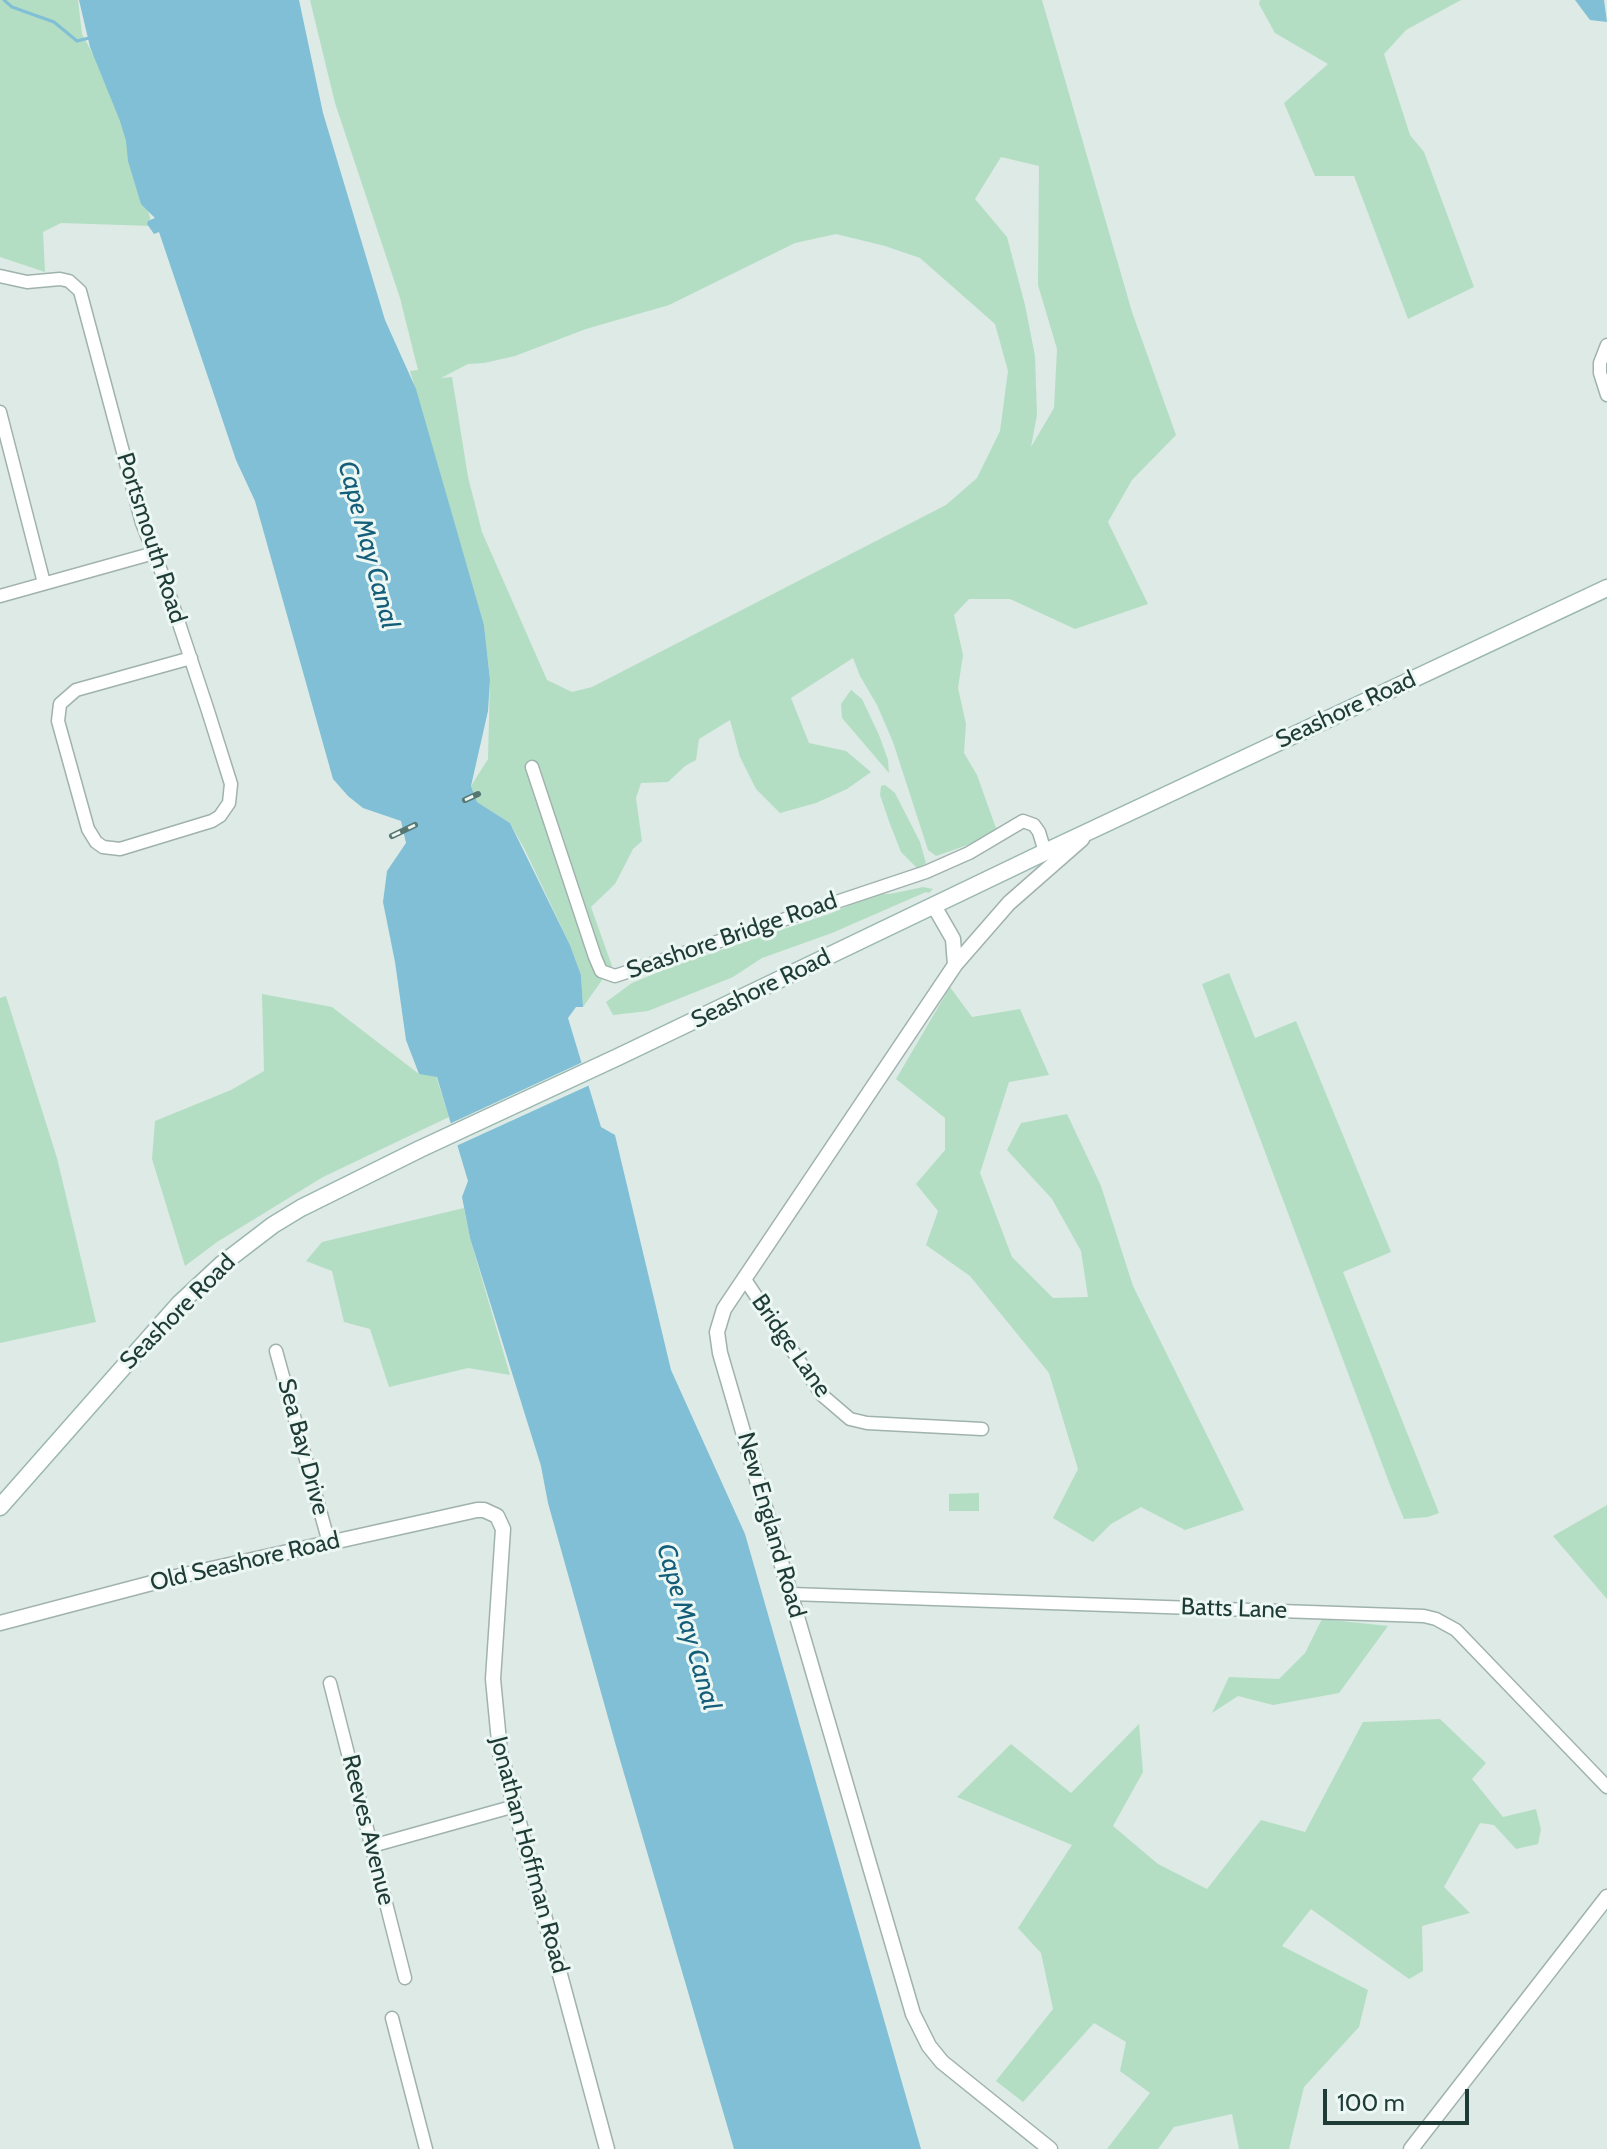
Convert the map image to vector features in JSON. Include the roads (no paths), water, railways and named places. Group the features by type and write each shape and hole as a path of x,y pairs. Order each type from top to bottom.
{"main road":[{"name":"Seashore Road","path":"0,1507 167,1316 222,1264 301,1208 1045,852 1607,588"}],"street":[{"name":"Portsmouth Road","path":"0,276 27,282 60,279 69,281 80,291 142,523 191,658 231,784 229,803 212,821 120,849 103,847 88,829 58,721 60,704 73,692 191,658"},
{"path":"1607,345 1600,363 1607,395"},
{"path":"0,412 44,583"},
{"path":"0,596 154,553"},
{"name":"Seashore Bridge Road","path":"532,767 595,957 601,971 615,976 926,872 969,853 1023,821 1034,825 1039,832 1045,852"},
{"name":"New England Road","path":"1050,2149 957,2077 920,2031 717,1344 719,1320 744,1278 955,965 1009,903 1089,832"},
{"path":"934,906 953,939 955,965"},
{"name":"Bridge Lane","path":"744,1278 822,1395 850,1419 867,1423 982,1429"},
{"name":"Sea Bay Drive","path":"276,1351 329,1543"},
{"name":"Old Seashore Road","path":"0,1623 171,1578 477,1510 491,1512"},
{"name":"Jonathan Hoffman Road","path":"491,1512 501,1522 503,1529 493,1679 500,1752 607,2149"},
{"name":"Batts Lane","path":"791,1594 1424,1616 1456,1630 1607,1787"},
{"name":"Reeves Avenue","path":"330,1683 405,1978"},
{"path":"372,1846 515,1806"},
{"path":"1411,2149 1607,1897"},
{"path":"392,2018 426,2149"}],"water":[{"name":"Cape May Canal","path":"79,0 299,0 323,113 385,320 416,389 484,625 490,680 488,711 471,786 477,802 510,823 570,945 581,975 583,1007 576,1007 568,1018 601,1127 615,1135 671,1370 745,1534 921,2149 734,2149 616,1746 548,1503 541,1466 470,1238 462,1197 468,1181 437,1077 419,1074 406,1040 383,902 387,871 406,843 401,821 363,808 333,779 255,501 236,460 159,232 154,234 147,224 155,218 141,204 120,121 90,47"},
{"path":"1575,0 1604,0 1607,22 1590,20"}],"waterway":[{"path":"4,0 12,7 54,22 77,41 89,38"}],"railway":[{"path":"465,800 478,794"},
{"path":"392,836 415,825"}]}
